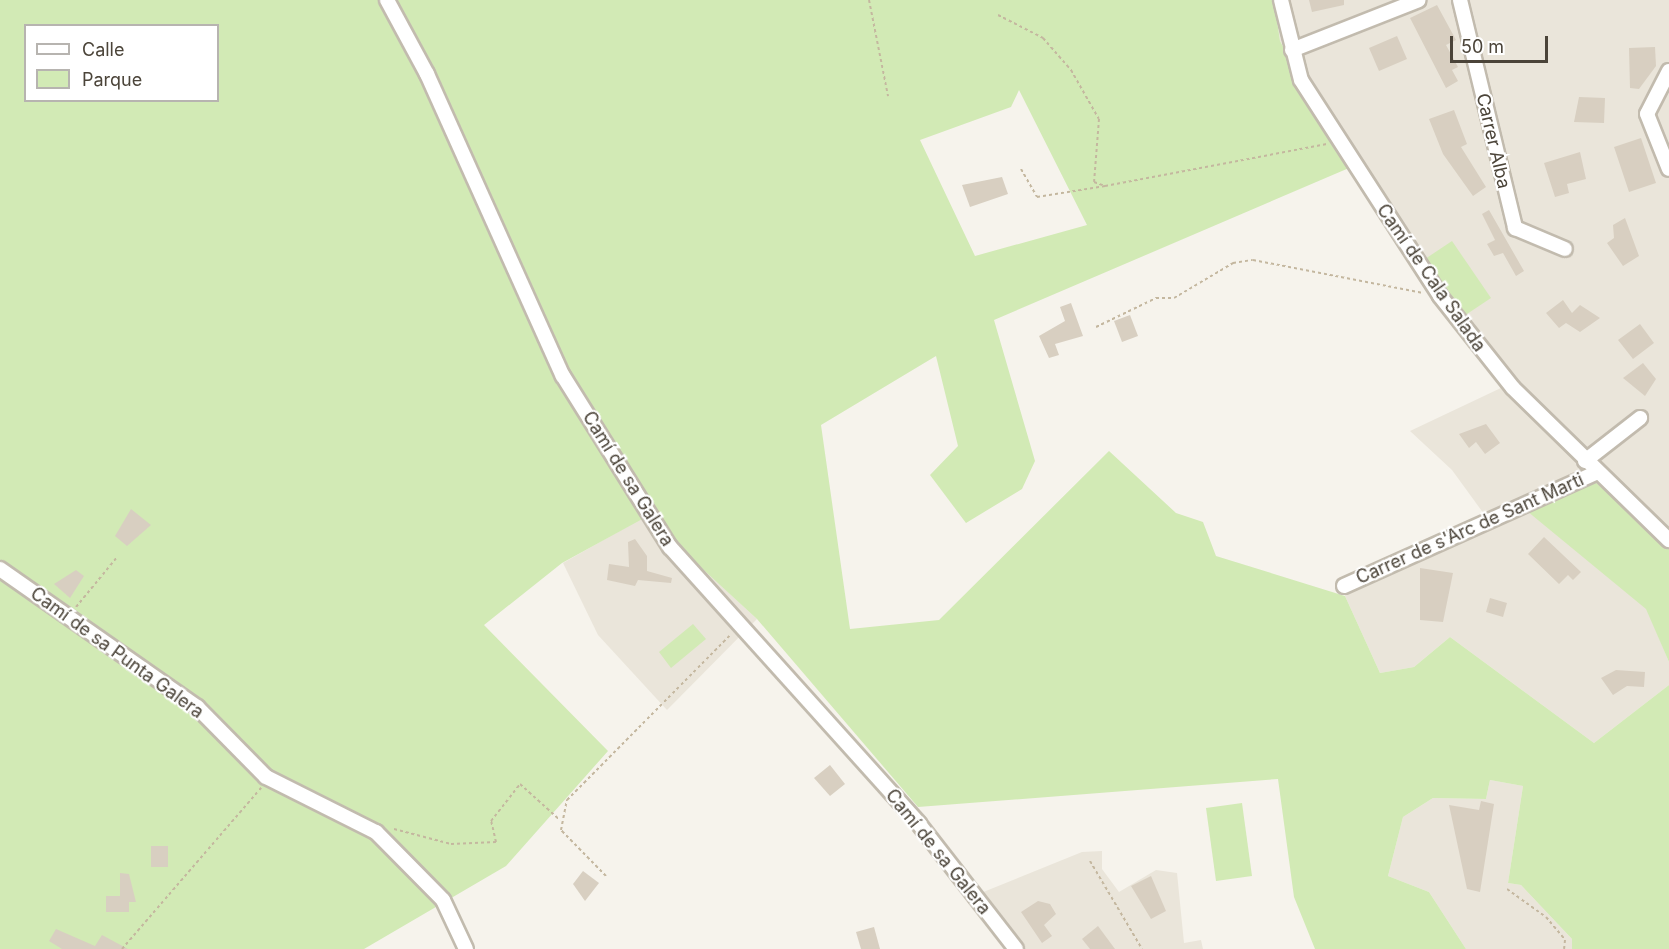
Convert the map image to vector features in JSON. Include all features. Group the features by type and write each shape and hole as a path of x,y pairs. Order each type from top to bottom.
{"street":[{"name":"Camí de sa Galera","path":"387,0 427,74 563,376 670,547 919,824 1016,949"},
{"name":"Camí de Cala Salada","path":"1281,0 1301,80 1440,296 1514,388 1596,473 1669,540"},
{"path":"1292,51 1419,0"},
{"name":"Carrer Alba","path":"1460,0 1515,228 1565,249"},
{"path":"1669,71 1647,114 1669,170"},
{"path":"1585,461 1640,418"},
{"name":"Carrer de s'Arc de Sant Marti","path":"1344,586 1596,473"},
{"name":"Camí de sa Punta Galera","path":"0,569 197,707 266,777 376,832 443,900 466,949"}],"path":[{"path":"869,0 888,96"},
{"path":"998,15 1043,38 1071,70 1100,119 1094,182 1105,186"},
{"path":"1021,169 1037,197 1339,142"},
{"path":"1096,327 1156,298 1174,298 1233,262 1253,260 1440,296"},
{"path":"68,616 117,557"},
{"path":"606,876 561,830 560,820 567,800 741,624"},
{"path":"123,949 266,777"},
{"path":"376,832 404,828 451,844 496,842 491,821 520,784 560,820"},
{"path":"1090,861 1142,949"},
{"path":"1507,889 1546,917 1565,940 1564,949"}],"shaded area":[{"path":"1274,0 1669,0 1669,548 1528,511 1647,609 1669,662 1669,685 1594,743 1450,637 1414,667 1380,673 1345,596 1339,578 1484,514 1452,470 1410,431 1503,387 1349,168 1280,41"},
{"path":"646,516 757,619 667,710 598,635 563,563"},
{"path":"1490,780 1523,786 1508,883 1521,885 1572,939 1572,949 1466,949 1429,892 1388,876 1403,817 1433,798 1486,799"},
{"path":"1102,851 1102,869 1119,892 1156,870 1177,873 1184,943 1201,940 1203,949 1009,949 971,897 1082,852"}],"green space":[{"path":"0,0 1274,0 1280,41 1349,168 994,320 1035,461 1022,489 966,523 930,475 958,446 936,356 821,425 850,629 939,620 1109,451 1176,513 1203,522 1216,556 1345,596 1380,673 1414,667 1450,637 1594,743 1669,685 1669,949 1572,949 1572,939 1521,885 1508,883 1523,786 1490,780 1486,799 1433,798 1403,817 1388,876 1429,892 1466,949 1315,949 1294,897 1278,779 918,807 757,619 646,517 562,563 484,625 608,751 506,866 364,949 0,949","holes":["1019,90 1087,225 975,256 920,140 1011,107"]},
{"path":"1452,241 1491,298 1464,316 1425,259"},
{"path":"1594,481 1669,548 1669,662 1646,609 1527,511"},
{"path":"693,624 706,639 671,668 659,652"},
{"path":"1242,803 1252,876 1216,881 1206,808"}],"building":[{"path":"1309,0 1344,0 1344,5 1312,12"},
{"path":"1437,5 1456,40 1446,45 1458,67 1452,70 1458,81 1446,88 1410,18"},
{"path":"1397,36 1407,59 1379,71 1369,48"},
{"path":"1655,47 1656,66 1639,89 1630,88 1629,48"},
{"path":"1579,97 1605,98 1604,123 1574,122"},
{"path":"1454,110 1467,144 1461,147 1486,187 1473,196 1443,154 1429,119"},
{"path":"1641,138 1656,183 1629,192 1614,147"},
{"path":"1580,152 1586,179 1567,184 1569,193 1555,197 1544,163"},
{"path":"1002,177 1008,194 970,207 962,185"},
{"path":"1489,210 1524,271 1516,276 1503,253 1494,256 1487,244 1495,240 1482,214"},
{"path":"1625,218 1639,256 1623,266 1607,243 1614,238 1613,225"},
{"path":"1563,300 1572,313 1580,305 1600,318 1580,332 1566,323 1559,328 1546,313"},
{"path":"1071,303 1083,336 1055,344 1059,355 1049,358 1039,336 1065,321 1060,307"},
{"path":"1130,315 1138,336 1122,342 1114,321"},
{"path":"1640,324 1654,343 1633,359 1618,340"},
{"path":"1643,363 1656,379 1645,396 1623,378"},
{"path":"1486,424 1500,443 1485,454 1476,442 1469,448 1459,434"},
{"path":"131,509 151,525 127,546 115,536"},
{"path":"1544,537 1581,572 1573,580 1568,575 1559,584 1528,554"},
{"path":"635,539 647,556 647,571 672,578 671,583 638,580 635,586 607,580 609,564 629,567 628,542"},
{"path":"1420,568 1453,573 1443,622 1420,620"},
{"path":"76,570 84,576 70,598 54,584"},
{"path":"1490,598 1507,603 1503,617 1486,612"},
{"path":"1616,670 1645,672 1644,687 1627,686 1613,695 1601,678"},
{"path":"830,765 845,784 830,796 814,778"},
{"path":"1481,801 1494,804 1480,892 1467,889 1449,805 1479,810"},
{"path":"151,846 168,846 168,867 151,867"},
{"path":"583,871 599,883 585,901 573,884"},
{"path":"120,873 129,874 136,902 129,902 129,912 106,912 106,896 120,896"},
{"path":"1151,876 1166,911 1151,919 1131,886"},
{"path":"1038,901 1050,904 1056,914 1044,925 1052,936 1042,943 1021,912"},
{"path":"1098,926 1115,949 1090,949 1082,939"},
{"path":"874,927 880,949 861,949 856,932"},
{"path":"56,929 95,946 102,935 128,949 62,949 49,941"}]}
